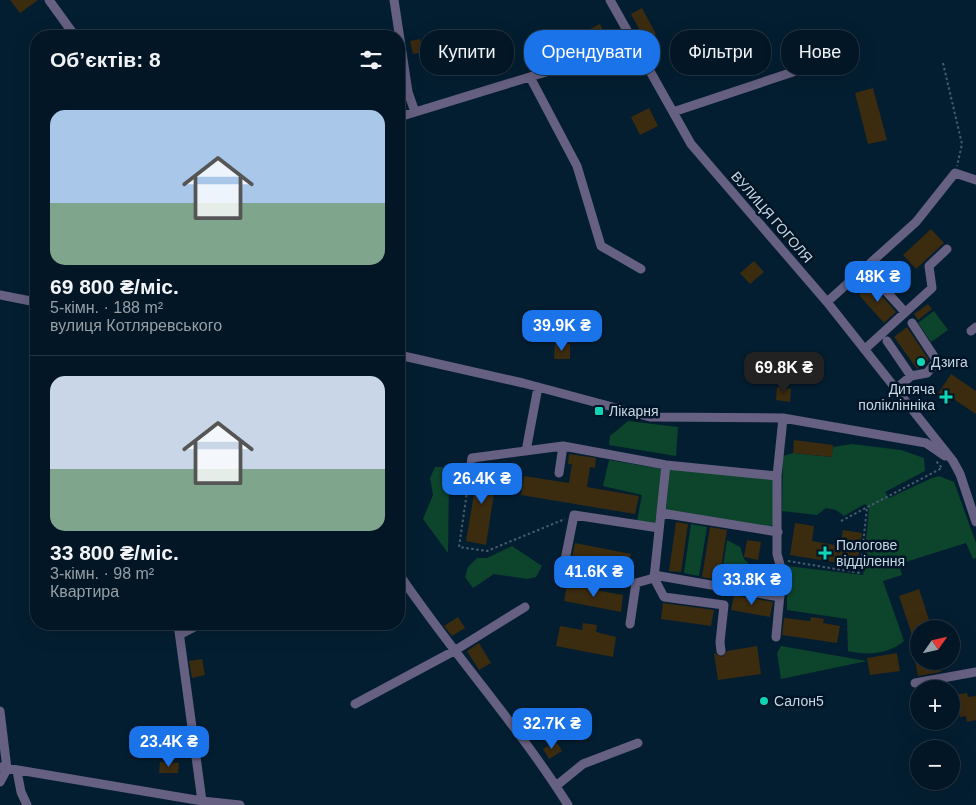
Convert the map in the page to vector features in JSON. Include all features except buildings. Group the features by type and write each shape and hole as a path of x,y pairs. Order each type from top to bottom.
{"street":[{"path":"50,0 70,30"},
{"path":"394,0 399,30"},
{"name":"ВУЛИЦЯ ГОГОЛЯ","path":"610,0 627,30"},
{"path":"405,72 408,92 415,112"},
{"path":"405,115 533,75"},
{"name":"ВУЛИЦЯ ГОГОЛЯ","path":"652,75 691,144 828,302 953,462 960,474 976,522"},
{"path":"673,112 783,75"},
{"path":"530,76 577,166 601,246 641,269"},
{"path":"828,302 916,222 956,173 976,180"},
{"path":"865,349 904,311 932,288 929,266 947,249"},
{"path":"876,280 904,311"},
{"path":"1,298 30,301"},
{"path":"896,389 911,376 927,373 937,360 912,323"},
{"path":"888,341 911,376"},
{"path":"405,356 538,387 650,417 783,418 926,443 953,462"},
{"path":"526,451 538,387"},
{"path":"776,637 782,572 779,560 777,476 783,418"},
{"path":"469,477 472,458 563,446 666,465 777,476"},
{"path":"559,473 563,446"},
{"path":"666,465 654,576 664,597 724,605"},
{"path":"662,513 778,532"},
{"path":"565,560 574,515 659,528"},
{"path":"630,624 636,584 654,576 780,597"},
{"path":"405,582 454,651 556,786 568,805"},
{"path":"721,651 720,642 726,588"},
{"path":"355,704 454,651 525,607"},
{"path":"179,630 202,801"},
{"path":"180,634 188,630"},
{"path":"932,680 976,672"},
{"path":"0,711 3,768 0,782"},
{"path":"556,786 583,764 638,742"},
{"path":"3,768 191,802 202,801 240,805"},
{"path":"17,771 18,782 27,805"}],"path":[{"path":"943,62 962,144 956,173"},
{"path":"841,521 942,468"},
{"path":"469,477 459,547 487,551 574,515"},
{"path":"779,560 860,573 867,507"}],"green space":[{"path":"934,311 948,330 931,342 918,323"},
{"path":"628,421 678,427 676,456 609,445 610,436"},
{"path":"852,444 901,450 924,458 925,471 885,492 889,498 939,476 954,482 976,543 976,558 973,559 966,543 899,564 902,575 883,581 904,641 892,649 878,653 848,651 847,619 787,610 787,566 863,575 869,508 865,504 844,516 836,510 826,508 817,515 782,511 783,456 793,453 831,457 833,447"},
{"path":"609,460 662,469 655,524 637,521 642,495 603,486"},
{"path":"435,467 442,467 449,476 448,553 423,519 433,495 430,478"},
{"path":"670,469 774,479 774,525 769,527 666,510"},
{"path":"691,524 707,527 699,576 684,573"},
{"path":"727,540 740,547 744,559 751,566 770,568 772,580 760,589 721,580"},
{"path":"512,546 542,566 536,577 527,579 494,574 473,588 465,577 468,567 477,558 487,558"},
{"path":"781,646 867,661 781,679 777,653"}],"place":[{"name":"Дзига","path":"921,362"},
{"name":"Дитяча поліклінніка","path":"946,397"},
{"name":"Лікарня","path":"599,411"},
{"name":"Пологове відділення","path":"825,553"},
{"name":"Салон5","path":"764,701"}]}
